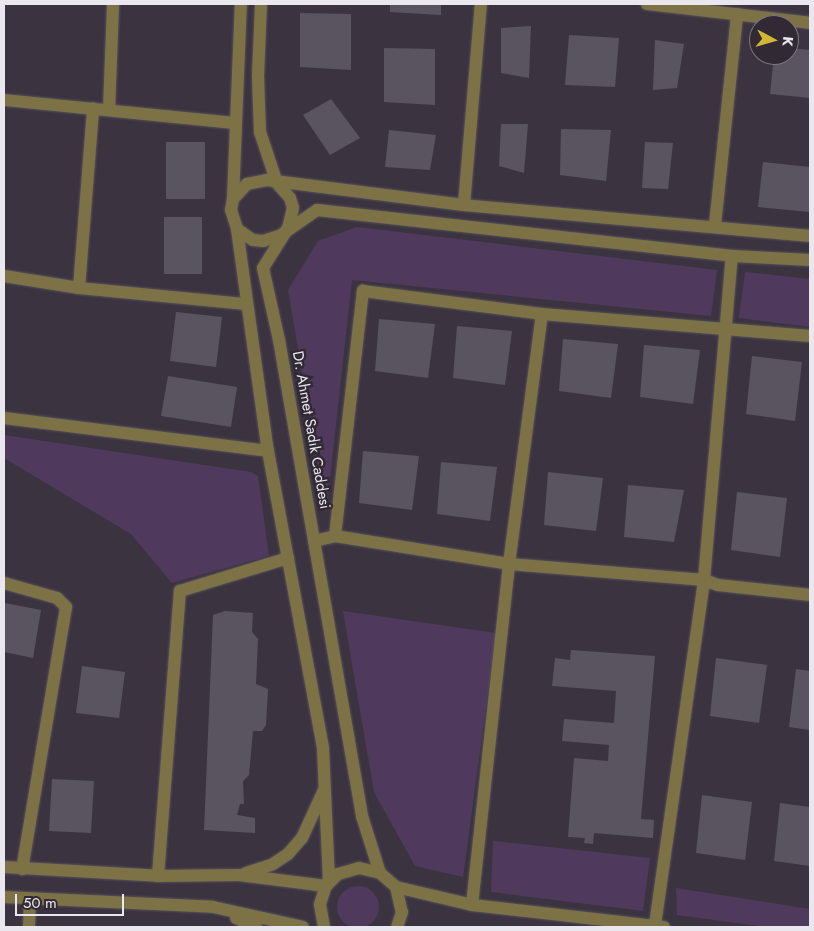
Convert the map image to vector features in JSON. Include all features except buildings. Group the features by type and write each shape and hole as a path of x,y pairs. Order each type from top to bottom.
{"street":[{"path":"109,110 112,4"},
{"path":"242,4 234,199 231,210 237,228 246,304 268,451 323,749 326,786 328,884 320,904 324,927"},
{"name":"Dr. Ahmet Sadık Caddesi","path":"261,4 258,76 260,132 277,183 290,198 293,208 288,228 281,235 263,268 279,340 362,816 380,873"},
{"path":"464,205 481,4"},
{"path":"647,4 689,7 810,23"},
{"path":"715,225 737,14"},
{"path":"4,100 236,123"},
{"path":"79,288 93,109"},
{"path":"234,199 239,190 252,182 267,180 277,183 464,205 715,225 810,236"},
{"path":"237,228 244,236 263,242 281,235 317,210 732,256 810,260"},
{"path":"328,884 338,874 359,868 380,873 396,888 472,905 659,926 704,580 732,256"},
{"path":"4,276 79,288 246,304"},
{"path":"335,536 363,292 542,314 810,336"},
{"path":"472,905 509,564 542,314"},
{"path":"4,418 268,451"},
{"path":"314,541 335,536 509,564 704,580 718,585 810,595"},
{"path":"158,876 180,591 288,558"},
{"path":"4,583 56,598 66,606 22,869"},
{"path":"239,875 273,864 288,854 302,838 326,786"},
{"path":"4,867 158,876 239,875 328,884"},
{"path":"396,888 402,912 397,927"},
{"path":"4,897 213,907 303,927"},
{"path":"29,927 30,899"},
{"path":"213,907 256,927"}],"shaded area":[{"path":"357,227 717,270 711,316 352,280 326,514 288,290 318,241"},
{"path":"745,272 810,279 810,327 739,318"},
{"path":"4,435 251,472 258,476 269,556 172,583 131,534 4,458"},
{"path":"343,611 496,633 463,877 415,866 374,792"},
{"path":"493,841 650,858 643,911 491,892"},
{"path":"358,886 373,892 379,907 373,922 358,928 343,922 337,907 343,892"},
{"path":"676,888 810,909 810,927 766,927 677,915"}]}
